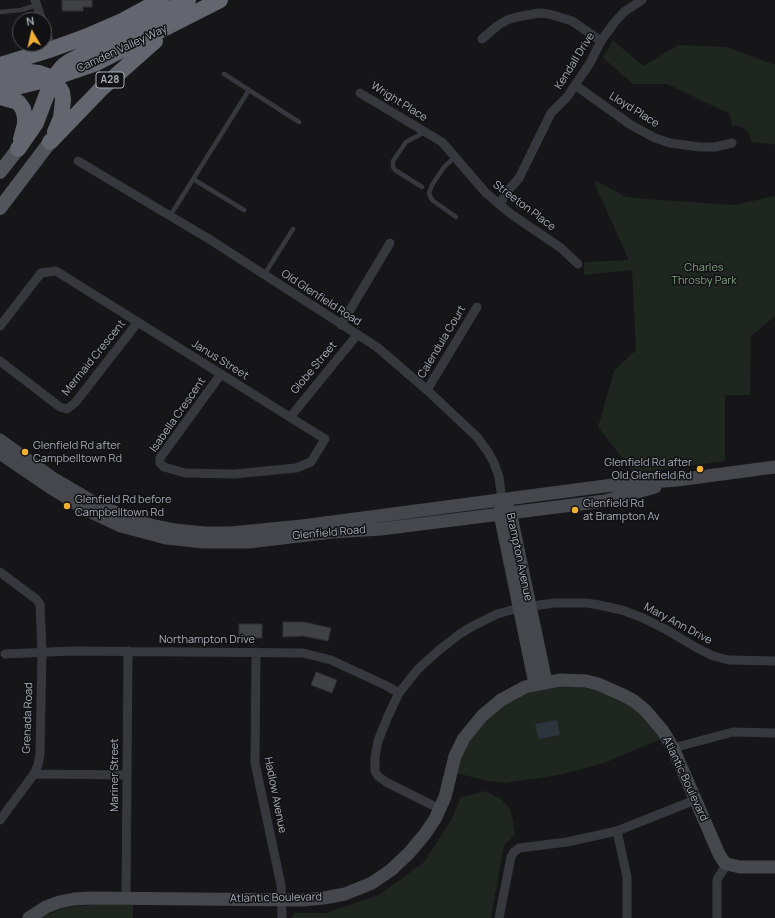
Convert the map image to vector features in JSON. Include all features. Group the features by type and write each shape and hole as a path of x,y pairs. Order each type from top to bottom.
{"highway":[{"path":"18,149 36,123 53,78 63,66 188,0"},
{"name":"A28","path":"50,142 102,88 175,24 220,0"},
{"path":"52,49 122,21 159,1"},
{"name":"Camden Valley Way","path":"0,91 53,78 94,64 175,24"},
{"path":"0,65 42,52"},
{"path":"0,78 30,72 39,73 53,78 62,92 63,100 60,118 50,142"},
{"path":"0,97 18,102 23,109 25,124 18,149"}],"main road":[{"path":"0,208 50,142"},
{"path":"0,172 18,149"},
{"name":"Glenfield Road","path":"0,440 51,477 102,507 151,525 175,530 230,534 302,526 613,485 677,480 775,467"},
{"name":"Glenfield Road","path":"0,453 85,510 120,526 166,538 202,542 249,542 332,532 381,530 605,501 677,480"},
{"path":"0,457 19,466"},
{"name":"Brampton Avenue","path":"502,500 510,511 505,514 540,683"},
{"name":"Atlantic Boulevard","path":"29,918 46,907 59,902 74,899 302,900 345,894 372,883 391,870 409,853 425,834 440,809 445,797 455,756 464,738 473,727 501,700 525,687 560,680 586,681 598,684 634,701 645,710 663,730 673,748 719,854 727,864"},
{"path":"727,864 740,867 775,867"}],"street":[{"name":"Kendall Drive","path":"500,204 506,192 519,178 551,113 567,97 575,86 590,63 601,41 614,23 624,12 638,1"},
{"path":"482,39 497,26 507,20 517,16 539,13 549,14 572,21 601,41"},
{"name":"Lloyd Place","path":"575,86 631,125 655,138 670,143 700,147 716,147 732,143"},
{"name":"Wright Place","path":"360,93 425,132"},
{"name":"Streeton Place","path":"425,132 442,142 486,193 511,214 561,248 578,264"},
{"name":"Old Glenfield Road","path":"78,161 170,216 377,348 427,390 477,437 488,452 499,477 502,500"},
{"path":"341,325 390,243"},
{"name":"Mermaid Crescent","path":"0,326 41,273 56,271 138,322 75,403 67,409 60,406 0,361"},
{"name":"Calendula Court","path":"427,390 477,307"},
{"name":"Janus Street","path":"138,322 291,416"},
{"name":"Globe Street","path":"291,416 357,335"},
{"name":"Isabella Crescent","path":"221,374 160,458 160,463 164,467 186,473 235,474 296,468 307,464 311,462 325,439 291,416"},
{"name":"Grenada Road","path":"0,572 36,599 40,604 42,652 40,754 38,765 34,774 0,820"},
{"name":"Mary Ann Drive","path":"440,809 382,779 376,771 375,756 378,741 399,693 418,669 449,641 473,626 497,614 525,607 564,602 586,603 611,607 649,621 713,656 729,660 775,661"},
{"name":"Northampton Drive","path":"5,654 128,651 289,652 314,655 331,660 388,686 399,693"},
{"name":"Mariner Street","path":"126,899 128,651"},
{"name":"Hadlow Avenue","path":"256,652 256,763 281,884 282,918"},
{"path":"673,748 733,732 775,733"},
{"path":"34,774 126,775"},
{"path":"499,918 511,857 519,848 567,842 618,831 695,800"},
{"path":"618,831 628,877 627,918"},
{"path":"717,918 717,882 727,864"}],"lane":[{"path":"0,12 21,10 36,3"},
{"path":"224,74 299,122"},
{"path":"170,216 249,90"},
{"path":"422,187 395,170 393,161 406,142 425,132"},
{"path":"455,157 440,173 432,185 429,193 432,200 456,217"},
{"path":"193,179 244,210"},
{"path":"264,276 293,229"}],"green space":[{"path":"613,40 643,66 678,45 727,47 775,65 775,145 752,142 748,132 740,126 732,126 730,114 667,84 633,84 603,58"},
{"name":"Charles Throsby Park","path":"596,181 626,197 646,199 734,205 775,196 775,316 751,336 750,395 725,395 725,461 634,473 598,427 614,371 636,350 632,270 584,275 584,262 629,260 595,185"},
{"path":"554,686 595,688 632,704 663,738 604,763 559,775 505,783 455,773 462,753 474,730 495,709 526,693"},
{"path":"486,791 502,800 511,811 515,835 504,845 491,918 291,918 295,913 326,913 379,895 424,862 451,820 461,797"},
{"path":"91,905 133,905 133,918 40,918 64,908"}],"shaded area":[{"path":"557,720 560,735 539,739 535,724"}],"building":[{"path":"62,0 92,0 92,7 83,7 83,11 62,11"},
{"path":"283,622 304,622 331,628 328,641 303,636 283,637"},
{"path":"239,624 262,624 262,638 239,638"},
{"path":"316,672 337,680 332,693 311,685"}],"place":[{"name":"Glenfield Rd after Campbelltown Rd","path":"25,452"},
{"name":"Glenfield Rd after Old Glenfield Rd","path":"700,469"},
{"name":"Glenfield Rd before Campbelltown Rd","path":"67,506"},
{"name":"Glenfield Rd at Brampton Av","path":"575,510"}]}
